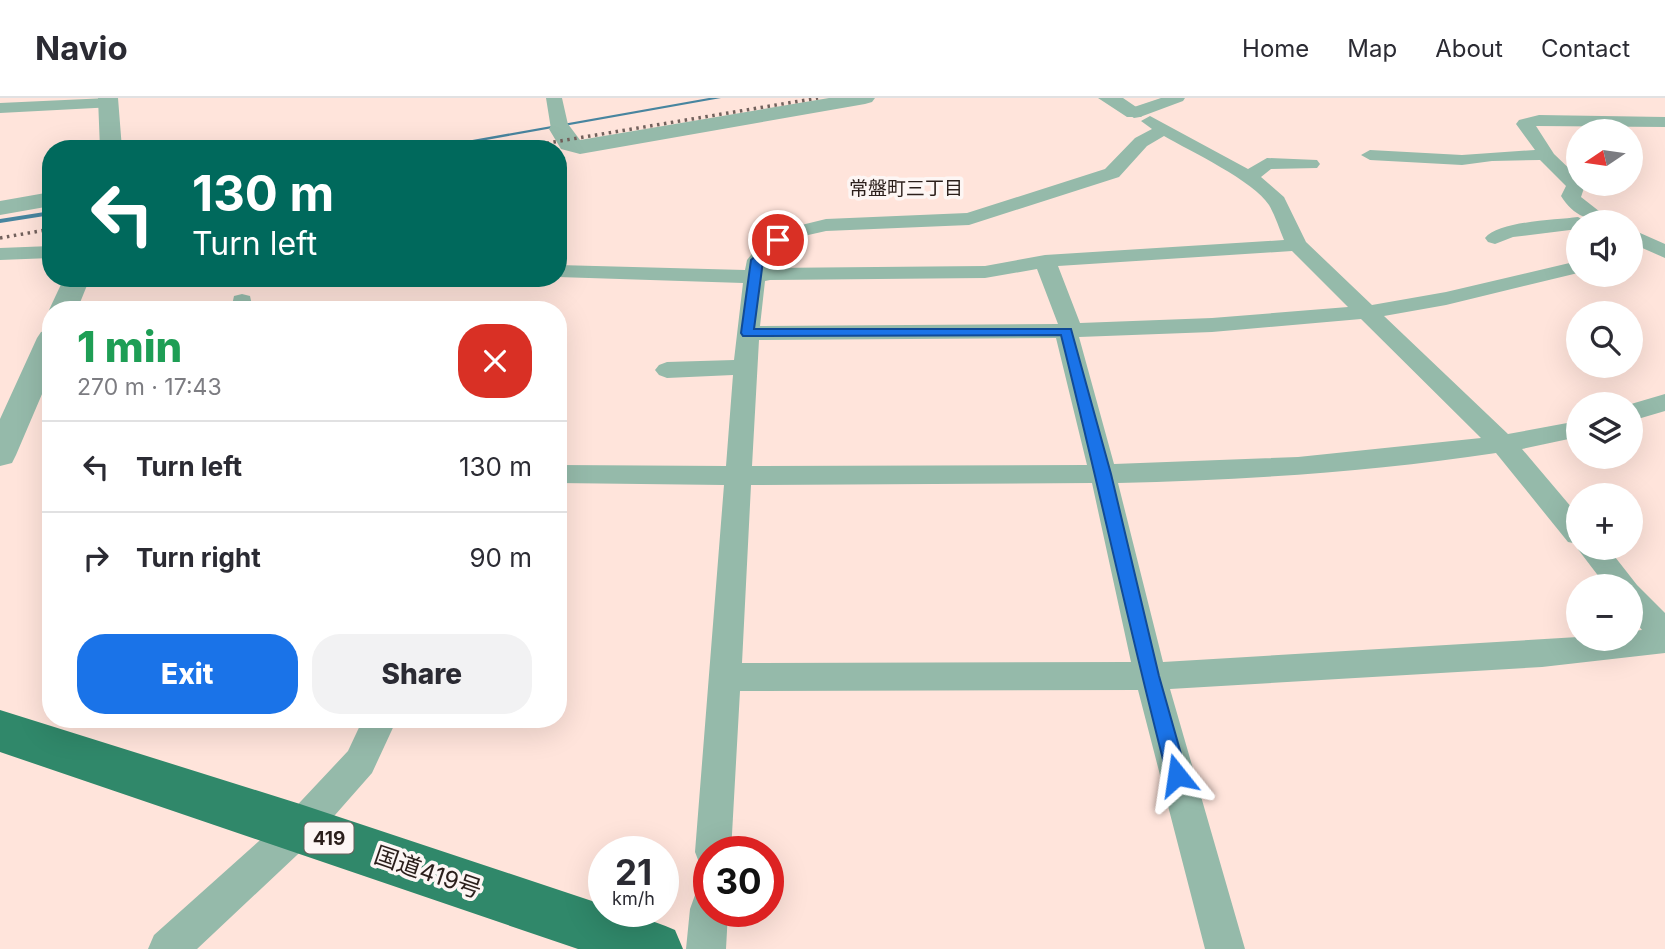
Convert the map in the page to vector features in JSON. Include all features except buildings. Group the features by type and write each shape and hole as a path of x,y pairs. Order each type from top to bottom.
{"highway":[{"name":"国道419号","path":"0,730 656,949"}],"street":[{"path":"554,98 559,125 567,140"},
{"path":"567,140 569,144 580,147 865,98"},
{"path":"1108,98 1249,177 1277,201 1297,245 1504,446 1566,520"},
{"path":"1134,113 1177,98"},
{"path":"0,108 108,100 110,140"},
{"path":"1583,210 1571,196 1576,186 1545,155 1546,152 1525,124 1539,120 1663,123"},
{"path":"714,836 747,333 757,260 766,249 788,234 826,225 969,219 1112,173 1141,142 1165,130"},
{"path":"1370,155 1462,160 1492,156 1545,155"},
{"path":"1249,177 1268,163 1311,164"},
{"path":"0,208 42,201"},
{"path":"1495,238 1509,232 1566,225"},
{"path":"1643,240 1663,249"},
{"path":"567,271 756,277 770,274 985,272 1045,261 1297,245"},
{"path":"1643,253 1663,249"},
{"path":"0,254 42,252"},
{"path":"1045,261 1069,331 1150,676 1225,949"},
{"path":"747,333 1069,331 1220,324 1369,312 1566,270"},
{"path":"0,454 42,358"},
{"path":"667,370 745,367"},
{"path":"1643,409 1665,402"},
{"path":"567,474 738,477 1104,474 1363,461 1504,446 1566,432"},
{"path":"1601,560 1613,574"},
{"path":"1643,610 1665,637"},
{"path":"726,677 1150,676 1542,654 1665,637"},
{"path":"168,949 300,828 360,762 376,728"},
{"path":"706,949 708,927"}],"waterway":[{"path":"477,140 718,98"},
{"path":"0,221 42,214"}],"railway":[{"path":"566,140 818,98"},
{"path":"0,238 42,231"}],"district":[{"name":"常盤町三丁目","path":"906,188"}],"route":[{"path":"778,240 757,260 747,333 1066,331 1104,474 1150,676 1177,775"}]}
